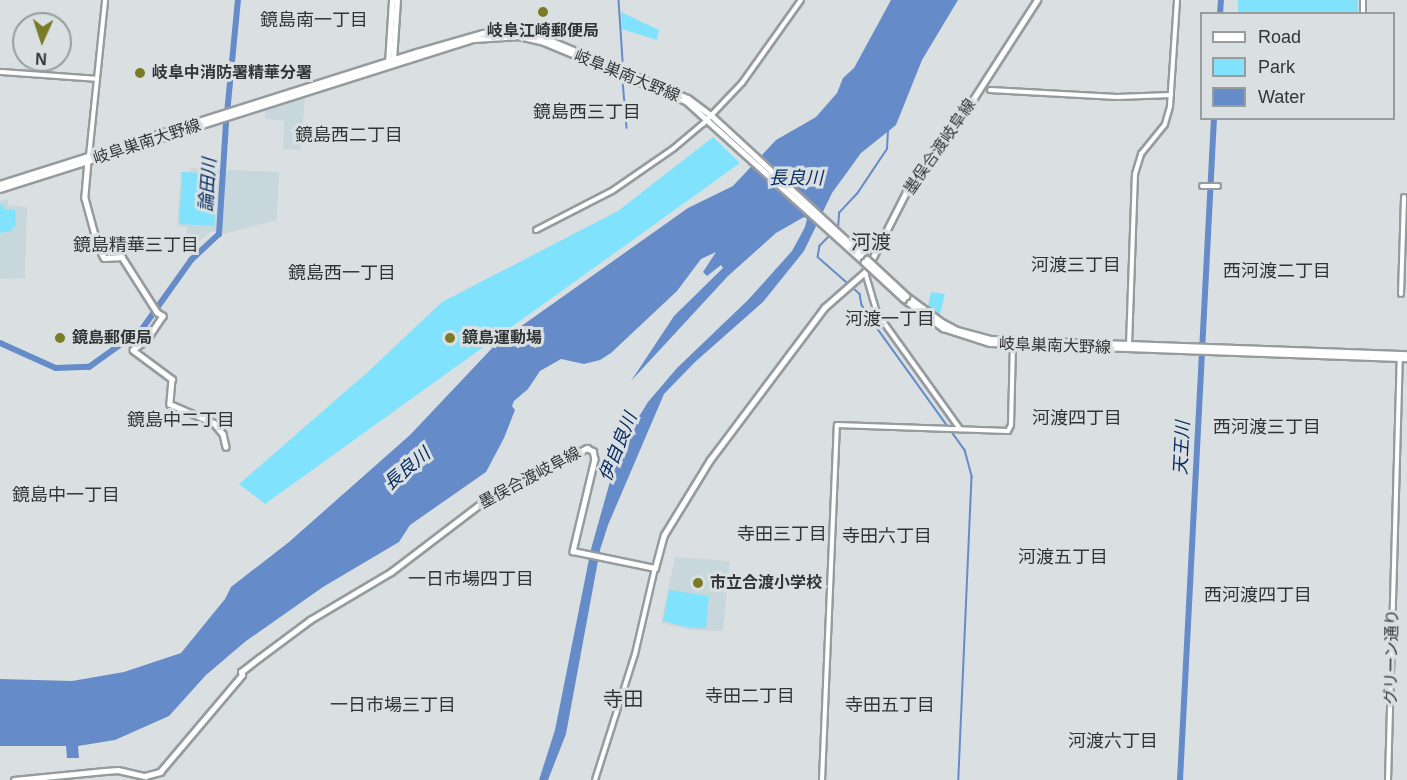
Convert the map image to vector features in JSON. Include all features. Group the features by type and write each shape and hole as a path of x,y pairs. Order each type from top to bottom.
{"main road":[{"path":"390,63 392,0"},
{"path":"390,63 397,0"},
{"name":"墨俣合渡岐阜線","path":"145,776 160,772 175,756 242,675 241,672 310,620 369,586 424,548 485,500 587,448 593,451 596,459 585,509 574,537 573,551 654,568 664,535 710,460 824,308 866,272 906,192 977,94 1037,0"},
{"name":"岐阜巣南大野線","path":"0,186 483,33 512,32 545,38 682,95 712,119 932,321 958,334 990,343 1407,356"},
{"path":"88,158 85,198 98,246 104,258 122,256 156,310 163,316 147,340 133,350 172,379 171,404 214,423 223,434 226,447"},
{"path":"14,780 118,770 145,776 152,780"}],"street":[{"path":"88,158 105,0"},
{"path":"536,230 612,191 712,119 755,66 801,0"},
{"path":"1129,347 1135,174 1142,154 1165,124 1171,95 1177,0"},
{"path":"0,72 97,79"},
{"path":"990,90 1117,97 1171,95"},
{"path":"1202,186 1218,186"},
{"path":"1401,294 1405,253 1404,197"},
{"path":"866,272 877,313 958,430"},
{"path":"822,780 837,425 1000,432 1010,429 1013,343"},
{"name":"グリーン通り","path":"1388,780 1400,356"},
{"path":"595,780 635,654 654,568"}],"shaded area":[{"path":"305,96 301,150 283,149 284,121 265,119 265,109"},
{"path":"191,168 279,172 277,220 224,234 211,231 185,254 187,227 177,226 181,172 191,171"},
{"path":"8,199 8,205 27,207 25,278 0,279 0,201"},
{"name":"市立合渡小学校","path":"675,557 730,561 723,631 692,630 661,623"}],"green space":[{"path":"1238,0 1358,0 1358,12 1238,12"},
{"path":"621,12 659,30 657,40 622,29"},
{"name":"鏡島運動場","path":"713,137 740,163 265,504 239,484 370,370 442,302 618,211"},
{"path":"182,172 217,174 214,226 179,224"},
{"path":"3,204 4,209 15,210 16,225 11,231 0,233 0,205"},
{"path":"931,292 945,294 940,314 928,306"},
{"path":"669,590 709,596 706,628 691,628 663,621"}],"water":[{"name":"長良川","path":"891,0 958,0 922,60 896,125 861,153 832,193 804,251 763,302 695,362 664,394 608,525 600,550 566,734 548,780 539,780 555,730 591,549 613,471 630,431 648,402 677,368 748,300 792,251 805,227 807,219 804,217 776,233 728,276 631,381 674,316 723,268 721,265 707,276 703,272 716,252 701,259 677,291 611,353 600,360 584,364 561,359 540,371 528,389 514,401 512,406 515,410 504,438 486,472 410,525 399,542 323,587 246,641 206,675 169,716 115,740 78,746 79,758 67,758 66,746 0,746 0,679 72,681 124,672 181,653 225,599 231,587 289,542 410,435 496,344 688,208 733,186 776,140 816,117 837,93 843,78 854,68"}],"waterway":[{"name":"論田川","path":"0,343 56,368 89,367 142,329 191,260 219,234 226,124 238,0"},
{"path":"619,0 623,61"},
{"name":"天王川","path":"1220,12 1221,0"},
{"path":"623,81 627,128"},
{"name":"天王川","path":"1180,780 1214,120"},
{"path":"838,229 839,213 857,194 887,149 888,132"},
{"path":"832,234 820,246 818,257 860,294 862,305 870,318 965,450 972,477 959,780"}],"place":[{"name":"岐阜江崎郵便局","path":"543,12"},
{"name":"岐阜中消防署精華分署","path":"140,73"},
{"name":"鏡島郵便局","path":"60,338"},
{"name":"鏡島運動場","path":"450,338"},
{"name":"市立合渡小学校","path":"698,583"}],"district":[{"name":"鏡島南一丁目","path":"314,20"},
{"name":"鏡島西三丁目","path":"587,112"},
{"name":"鏡島西二丁目","path":"349,135"},
{"name":"河渡","path":"871,242"},
{"name":"鏡島精華三丁目","path":"136,245"},
{"name":"河渡三丁目","path":"1076,265"},
{"name":"西河渡二丁目","path":"1277,271"},
{"name":"鏡島西一丁目","path":"342,273"},
{"name":"河渡一丁目","path":"890,319"},
{"name":"河渡四丁目","path":"1077,418"},
{"name":"鏡島中二丁目","path":"181,420"},
{"name":"西河渡三丁目","path":"1267,427"},
{"name":"鏡島中一丁目","path":"66,495"},
{"name":"寺田三丁目","path":"782,534"},
{"name":"寺田六丁目","path":"887,536"},
{"name":"河渡五丁目","path":"1063,557"},
{"name":"一日市場四丁目","path":"471,579"},
{"name":"西河渡四丁目","path":"1258,595"},
{"name":"寺田二丁目","path":"750,696"},
{"name":"寺田","path":"623,699"},
{"name":"一日市場三丁目","path":"393,705"},
{"name":"寺田五丁目","path":"890,705"},
{"name":"河渡六丁目","path":"1113,741"}],"water label":[{"name":"伊自良川","path":"618,447"}]}
